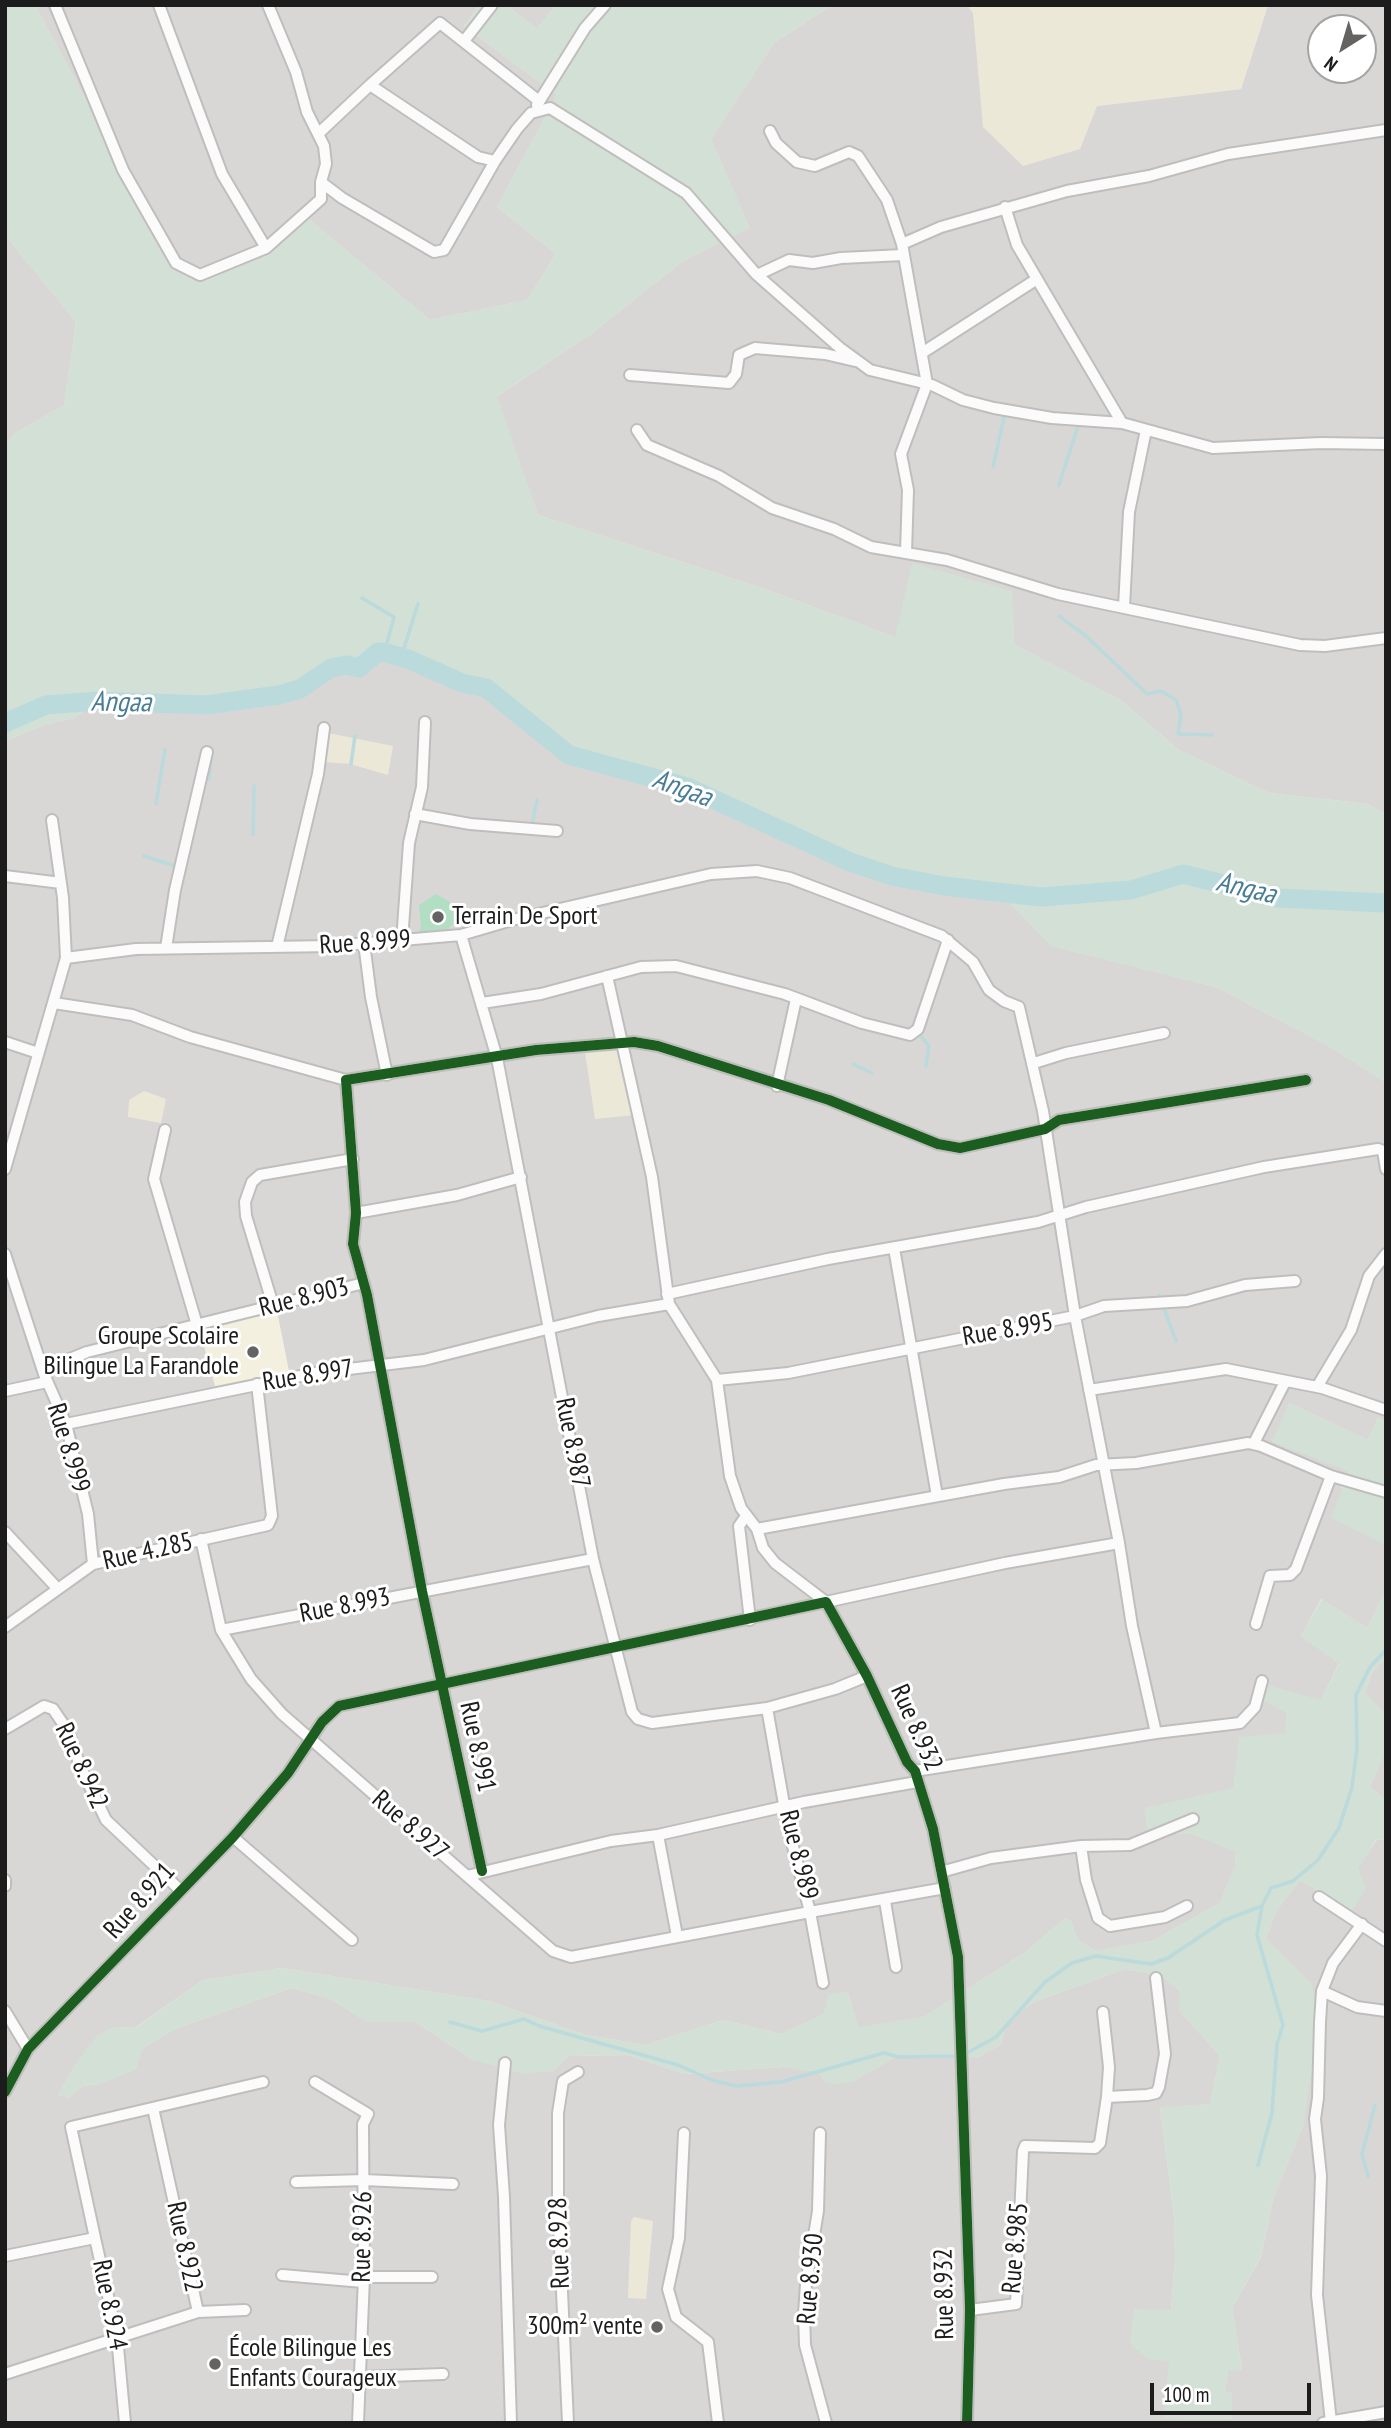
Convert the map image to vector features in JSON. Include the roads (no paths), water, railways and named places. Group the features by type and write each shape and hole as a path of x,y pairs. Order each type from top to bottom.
{"street":[{"path":"55,5 123,170 176,263 200,275 266,248 321,199 321,182 326,164 319,133 307,112 291,61 268,5"},
{"path":"159,5 222,174 266,248"},
{"path":"464,41 492,5"},
{"path":"321,182 342,198 434,252 444,250 495,161 531,113 585,28 605,5"},
{"path":"319,133 440,23 539,101"},
{"path":"370,85 478,157 495,161"},
{"path":"531,113 550,108 556,110 686,193 757,275 857,361 884,375 927,384 963,400 994,408 1052,418 1122,423 1213,448 1321,443 1386,444"},
{"path":"757,275 789,260 813,263 903,249 1006,207 1067,191 1149,176 1228,154 1386,130"},
{"path":"770,131 776,144 797,162 815,166 849,152 858,156 887,200 903,249 927,384 901,454 908,489 906,552"},
{"path":"1006,207 1017,245 1122,423"},
{"path":"922,353 1037,279"},
{"path":"630,375 729,383 734,380 739,355 755,348 825,354 857,361"},
{"path":"637,430 641,440 650,447 719,475 772,508 834,529 871,547 985,570 1058,594 1300,645 1325,646 1386,638"},
{"path":"1124,607 1129,512 1146,430"},
{"path":"402,941 409,843 422,787 425,722"},
{"path":"278,947 318,774 324,729"},
{"path":"166,948 175,890 207,752"},
{"path":"415,814 470,824 557,831"},
{"path":"5,1169 66,958 61,883 52,820"},
{"name":"Rue 8.999","path":"66,958 166,948 278,947 402,941 460,935 711,874 742,870 790,878 919,925 948,940 973,962 989,990 1004,1001 1020,1007 1034,1063 1075,1316"},
{"path":"5,876 61,883"},
{"name":"Rue 8.987","path":"460,935 497,1058 593,1559 627,1702 638,1719 645,1721 767,1707 825,1692 867,1676"},
{"path":"482,1003 549,992 641,967 676,966 796,999 862,1023 910,1035 916,1033 948,940"},
{"path":"364,943 371,997 387,1075"},
{"path":"607,976 652,1177 668,1299 717,1380 730,1476 746,1516 757,1529 762,1548 775,1563 825,1602"},
{"path":"777,1086 796,999"},
{"path":"54,1003 132,1015 190,1037 346,1080 547,1048 623,1041 658,1046 777,1086 830,1100 952,1147 970,1148 1045,1129 1059,1120 1306,1080"},
{"path":"1034,1063 1066,1053 1164,1033"},
{"path":"5,1042 38,1054"},
{"name":"Rue 8.991","path":"346,1080 356,1213 353,1244 364,1283 393,1424 422,1591 482,1871"},
{"path":"165,1130 154,1179 197,1325"},
{"name":"Rue 8.997","path":"66,1424 257,1384 424,1360 668,1299 894,1248 1058,1217 1086,1207 1264,1167 1378,1149 1383,1151 1386,1169"},
{"path":"273,1305 246,1216 245,1202 252,1182 260,1175 353,1159"},
{"path":"356,1213 457,1195 521,1177"},
{"path":"894,1248 909,1348 919,1383 937,1496"},
{"name":"Rue 8.999","path":"5,1254 46,1378 66,1424 88,1514 93,1564"},
{"path":"1317,1387 1351,1330 1369,1276 1386,1254"},
{"path":"1075,1316 1104,1306 1188,1300 1245,1285 1295,1281"},
{"name":"Rue 8.903","path":"5,1391 46,1378 79,1354 364,1283"},
{"name":"Rue 8.995","path":"717,1380 788,1373 1075,1316 1119,1543 1132,1626 1156,1733"},
{"path":"1089,1390 1226,1369 1317,1387 1386,1410"},
{"path":"1254,1443 1285,1382"},
{"name":"Rue 4.285","path":"5,1626 93,1564 268,1525 272,1516 257,1384"},
{"path":"757,1529 1059,1477 1102,1464 1136,1463 1254,1443 1331,1476 1386,1492"},
{"path":"1256,1624 1270,1576 1290,1575 1296,1569 1331,1476"},
{"path":"746,1516 739,1526 750,1620"},
{"path":"5,1532 57,1588"},
{"name":"Rue 8.927","path":"201,1539 221,1630 251,1679 282,1714 467,1875 611,1841 658,1835 916,1777 1156,1733 1240,1723 1255,1707 1262,1681"},
{"path":"312,1741 322,1722 339,1706 750,1620 1005,1563 1119,1543"},
{"name":"Rue 8.993","path":"221,1630 593,1559"},
{"name":"Rue 8.932","path":"825,1602 867,1676 916,1777 933,1829 958,1957 963,2071 961,2122 970,2310 967,2423"},
{"name":"Rue 8.942","path":"5,1729 44,1706 52,1709 68,1731 90,1790 106,1820 179,1889"},
{"name":"Rue 8.989","path":"767,1707 785,1806 810,1912 946,1888"},
{"name":"Rue 8.921","path":"5,2092 28,2049 121,1955 179,1889 233,1837 312,1741"},
{"path":"941,1872 991,1858 1081,1846 1130,1845 1193,1819"},
{"path":"658,1835 677,1936"},
{"path":"233,1837 352,1940"},
{"path":"1081,1846 1086,1880 1098,1918 1110,1926 1165,1917 1187,1906"},
{"path":"467,1875 553,1951 564,1956 596,1955 677,1936 810,1912 823,1983"},
{"path":"1319,1897 1386,1941"},
{"path":"885,1900 896,1967"},
{"path":"1331,2422 1317,2295 1321,2176 1315,2119 1322,1992 1333,1962 1362,1924"},
{"path":"1103,2012 1108,2067 1107,2097 1156,2093 1160,2087 1165,2054 1156,1978"},
{"path":"1322,1992 1357,2007 1386,2011"},
{"path":"5,2011 28,2049"},
{"path":"506,2063 499,2125 505,2197 511,2423"},
{"name":"Rue 8.928","path":"568,2423 558,2204 558,2113 563,2081 578,2073"},
{"path":"95,2238 71,2127 263,2082"},
{"name":"Rue 8.926","path":"315,2082 368,2114 363,2124 364,2279 358,2423"},
{"name":"Rue 8.985","path":"970,2310 1016,2304 1023,2151 1031,2146 1095,2148 1100,2143 1107,2097"},
{"name":"Rue 8.922","path":"5,2374 198,2312 153,2108"},
{"path":"684,2133 679,2238 668,2289 676,2317 708,2343 718,2423"},
{"name":"Rue 8.930","path":"820,2133 818,2211 804,2314 805,2345 826,2423"},
{"path":"296,2182 364,2180 453,2184"},
{"name":"Rue 8.924","path":"5,2256 95,2238 117,2336 125,2423"},
{"path":"282,2275 364,2279 432,2277"},
{"path":"198,2312 245,2310"},
{"path":"360,2377 443,2374"},
{"path":"1323,2423 1386,2412"}],"waterway":[{"path":"993,467 1005,413"},
{"path":"1059,485 1079,423"},
{"path":"362,598 394,617 387,643"},
{"path":"404,648 418,604"},
{"path":"1059,616 1086,636 1147,694 1161,691 1176,700 1181,714 1178,734 1212,735"},
{"name":"Angaa","path":"5,723 46,705 98,701 206,705 279,695 300,689 331,668 347,665 359,668 378,652 383,652 408,659 462,683 486,688 569,755 687,787 850,862 892,876 944,886 1041,897 1131,890 1183,874 1278,898 1386,903"},
{"path":"351,764 355,736"},
{"path":"156,804 165,749"},
{"path":"209,779 212,749"},
{"path":"253,835 254,786"},
{"path":"532,825 537,800"},
{"path":"144,856 179,867"},
{"path":"920,1035 929,1046 926,1066"},
{"path":"853,1064 872,1073"},
{"path":"1159,1295 1176,1341"},
{"path":"1258,2165 1272,2113 1277,2044 1283,2025 1257,1935 1262,1906 1271,1888 1293,1881 1318,1860 1339,1828 1352,1787 1357,1748 1356,1695 1370,1667 1386,1650"},
{"path":"965,2054 996,2037 1045,1982 1072,1963 1096,1956 1151,1964 1168,1958 1225,1920 1262,1906"},
{"path":"450,2022 482,2031 524,2019 539,2026 678,2065 712,2080 736,2086 781,2082 884,2053 899,2057 958,2056"},
{"path":"1368,2176 1362,2154 1375,2105"}],"place":[{"name":"Terrain De Sport","path":"438,917"},
{"name":"Groupe Scolaire Bilingue La Farandole","path":"253,1352"},
{"name":"300m² vente","path":"657,2327"},
{"name":"École Bilingue Les Enfants Courageux","path":"215,2364"}]}
